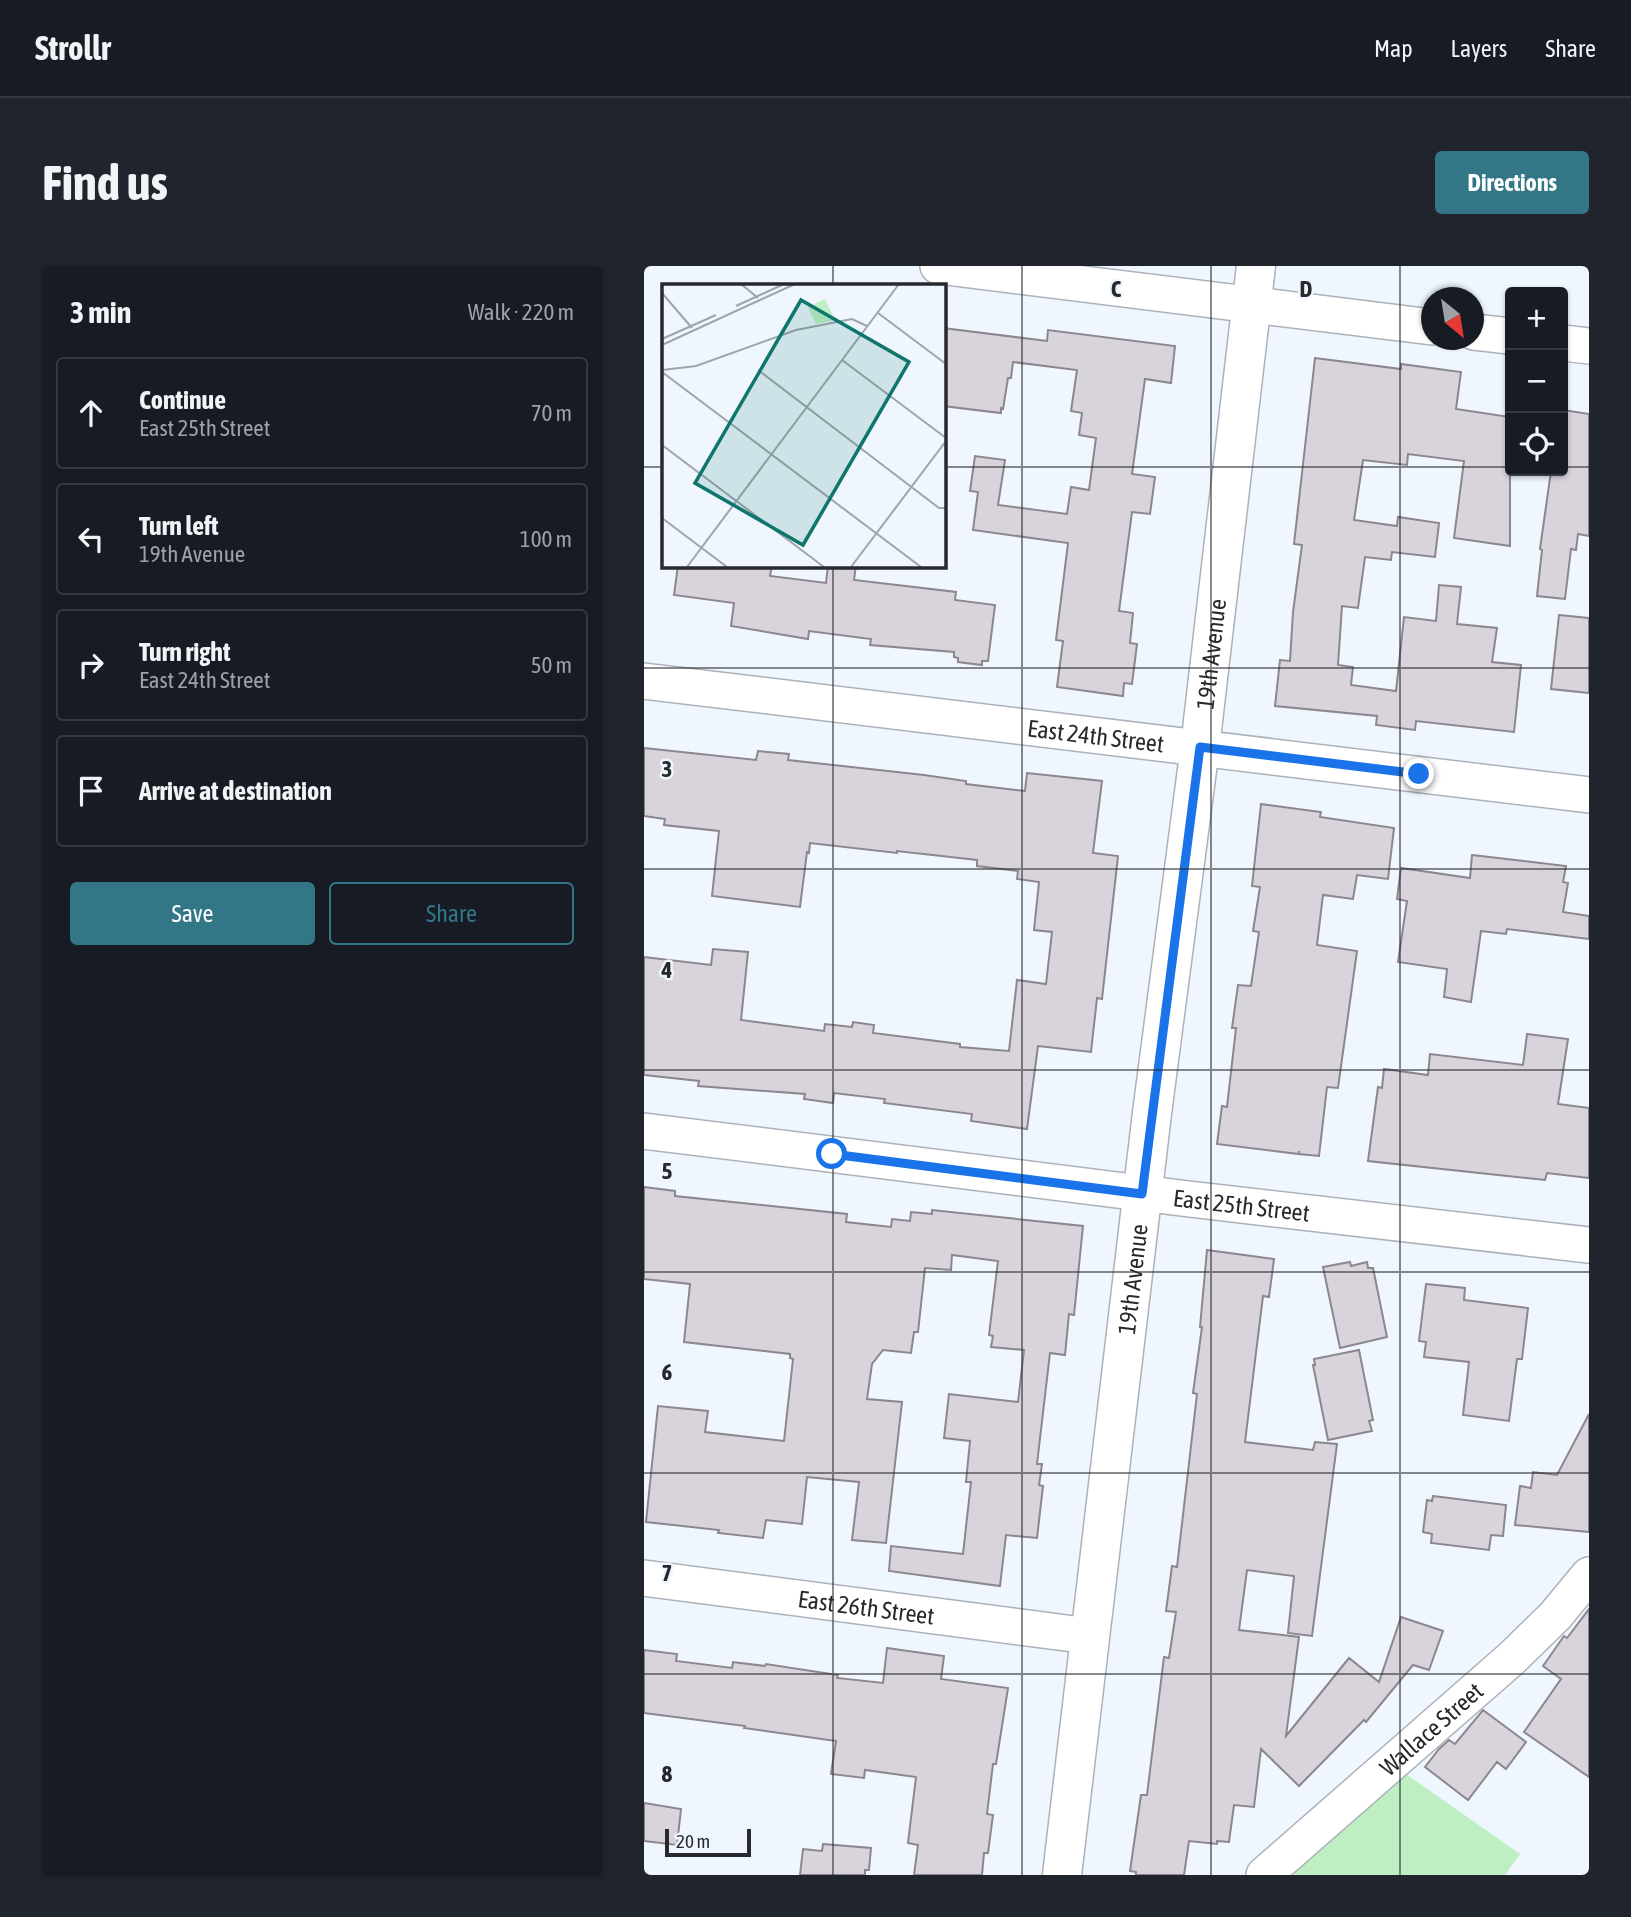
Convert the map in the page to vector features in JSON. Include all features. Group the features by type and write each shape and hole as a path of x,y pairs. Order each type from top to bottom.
{"street":[{"path":"938,266 1421,326"},
{"name":"19th Avenue","path":"1062,1875 1256,266"},
{"path":"1484,333 1505,335"},
{"path":"1568,344 1589,346"},
{"name":"East 24th Street","path":"644,681 1589,795"},
{"name":"East 25th Street","path":"644,1131 1142,1194 1589,1245"},
{"name":"Wallace Street","path":"1264,1875 1512,1657 1555,1616 1589,1575"},
{"name":"East 26th Street","path":"644,1578 1089,1636"}],"green space":[{"path":"1403,1772 1520,1854 1505,1875 1296,1875 1291,1872"}],"building":[{"path":"945,328 1047,341 1048,330 1175,346 1171,383 1145,379 1132,474 1155,477 1150,514 1132,512 1119,611 1133,613 1130,643 1137,644 1132,684 1124,683 1123,696 1057,687 1063,641 1056,640 1068,543 973,530 978,492 970,491 975,456 1005,460 998,505 1067,514 1071,487 1089,490 1096,438 1079,435 1082,413 1071,411 1077,370 1013,362 1001,413 945,406"},
{"path":"1315,358 1401,369 1401,364 1461,372 1456,409 1505,416 1505,476 1510,476 1510,546 1454,538 1464,461 1408,454 1407,465 1363,460 1354,520 1397,526 1398,517 1439,523 1435,557 1392,552 1391,560 1365,557 1358,608 1342,606 1338,665 1353,667 1351,685 1396,691 1404,617 1436,621 1439,585 1461,587 1457,624 1497,628 1492,662 1521,665 1514,732 1416,721 1415,730 1376,725 1377,716 1275,706 1280,660 1290,661 1302,545 1294,544"},
{"path":"1568,411 1589,414 1589,536 1578,534 1576,550 1571,549 1565,599 1537,596 1540,549 1550,476 1568,476"},
{"path":"678,567 772,567 770,576 826,583 828,567 856,567 854,580 956,592 955,600 995,605 988,661 982,661 982,665 958,662 954,652 870,645 871,639 809,631 808,639 731,626 734,603 674,595"},
{"path":"1559,615 1589,618 1589,693 1551,689"},
{"path":"644,748 756,760 758,751 789,754 788,760 924,775 966,781 966,784 1025,791 1027,773 1102,781 1093,853 1118,856 1102,999 1097,998 1091,1052 1038,1046 1027,1129 971,1121 972,1114 884,1103 885,1099 834,1093 833,1103 804,1099 805,1094 698,1086 699,1081 644,1075 644,957 711,965 713,949 748,952 741,1020 824,1031 825,1024 852,1027 853,1022 874,1025 873,1033 960,1044 960,1047 1009,1051 1017,980 1046,984 1052,932 1034,930 1039,882 1017,879 1018,871 977,866 977,860 897,851 810,843 800,907 712,896 719,831 664,825 665,819 644,816"},
{"path":"1261,804 1321,812 1320,817 1394,828 1388,879 1357,875 1353,899 1323,895 1317,945 1357,951 1338,1088 1327,1087 1319,1156 1217,1144 1222,1106 1227,1107 1236,1028 1232,1028 1238,985 1251,986 1259,932 1253,931 1260,887 1252,886"},
{"path":"1472,855 1566,866 1563,882 1568,883 1563,912 1589,916 1589,939 1507,929 1506,934 1481,931 1471,1002 1444,997 1447,969 1398,962 1407,901 1397,899 1401,868 1470,878"},
{"path":"1527,1034 1568,1039 1558,1104 1589,1108 1589,1178 1547,1173 1545,1180 1368,1161 1378,1087 1382,1088 1384,1069 1428,1075 1430,1054 1523,1065"},
{"path":"644,1187 675,1191 675,1196 847,1214 846,1222 891,1227 892,1219 910,1221 911,1212 932,1214 932,1210 1083,1226 1074,1315 1069,1314 1065,1355 1050,1353 1037,1464 1042,1464 1039,1485 1043,1486 1037,1538 1006,1535 1000,1586 889,1571 891,1546 963,1554 971,1482 966,1482 970,1441 944,1438 949,1394 1018,1402 1024,1350 991,1347 993,1336 989,1335 998,1261 952,1255 951,1270 925,1268 918,1332 914,1332 911,1353 883,1350 872,1364 867,1399 902,1402 886,1543 852,1540 859,1482 807,1477 802,1524 766,1520 763,1538 646,1522 658,1406 708,1411 705,1432 784,1441 793,1359 790,1354 684,1342 690,1284 644,1279"},
{"path":"1207,1250 1274,1259 1269,1297 1263,1296 1245,1442 1313,1450 1315,1442 1337,1444 1312,1636 1288,1633 1294,1576 1247,1570 1239,1630 1299,1637 1286,1736 1349,1658 1379,1682 1401,1617 1443,1631 1429,1670 1413,1665 1366,1722 1364,1720 1299,1786 1261,1749 1254,1807 1234,1805 1229,1842 1217,1841 1217,1844 1189,1841 1184,1875 1136,1875 1136,1872 1130,1871 1141,1795 1147,1795 1164,1657 1169,1658 1176,1612 1166,1611 1172,1566 1177,1567 1197,1394 1193,1393 1202,1327"},
{"path":"1350,1262 1351,1266 1367,1262 1368,1268 1373,1268 1387,1337 1340,1348 1323,1267"},
{"path":"1426,1284 1465,1288 1464,1300 1528,1308 1522,1359 1517,1359 1509,1421 1463,1415 1469,1362 1424,1357 1426,1342 1419,1341"},
{"path":"1359,1350 1373,1420 1369,1421 1372,1431 1328,1440 1314,1359"},
{"path":"1589,1414 1589,1532 1515,1525 1520,1486 1531,1488 1533,1472 1557,1475"},
{"path":"1433,1496 1506,1505 1503,1536 1491,1535 1489,1550 1431,1543 1432,1534 1423,1532 1427,1500 1432,1501"},
{"path":"1589,1609 1589,1777 1524,1732 1561,1679 1543,1666 1564,1636 1567,1638"},
{"path":"887,1648 944,1656 941,1679 1008,1688 996,1764 993,1764 987,1814 993,1815 982,1875 914,1875 918,1845 908,1843 916,1777 865,1770 864,1778 831,1774 836,1741 644,1713 644,1650 677,1654 676,1661 732,1668 733,1662 766,1664 838,1675 837,1678 883,1683"},
{"path":"1483,1710 1526,1742 1506,1769 1497,1762 1468,1800 1425,1767 1449,1740 1455,1744"},
{"path":"644,1803 681,1809 677,1845 644,1841"},
{"path":"823,1844 871,1848 869,1870 865,1870 865,1875 800,1875 803,1849 822,1851"}],"route":[{"path":"832,1154 1142,1194 1200,747 1419,774"}]}
